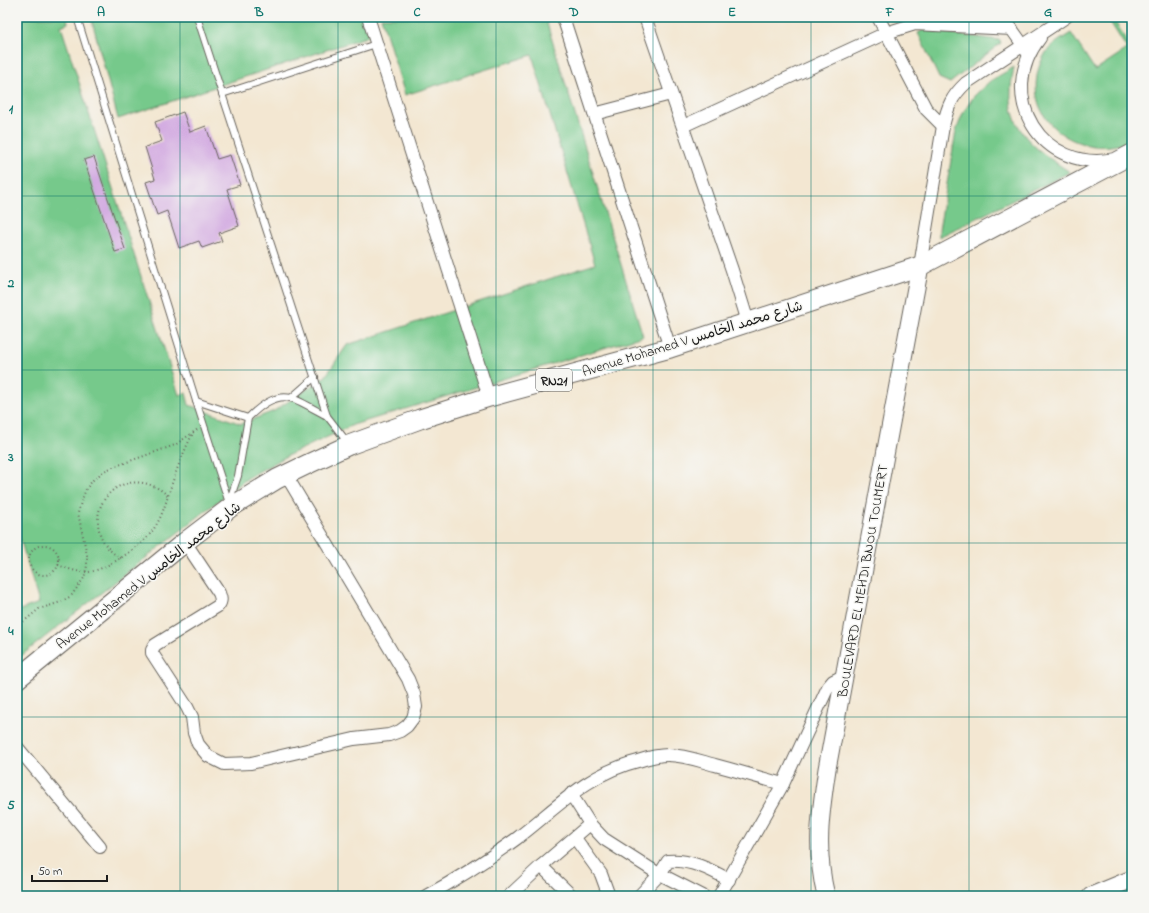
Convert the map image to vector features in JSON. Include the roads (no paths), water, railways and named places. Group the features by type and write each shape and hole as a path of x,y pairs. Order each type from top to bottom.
{"main road":[{"name":"Avenue Mohamed V شارع محمد الخامس","path":"17,679 230,505 286,475 348,445 420,419 489,397 670,348 920,266 1131,155"},
{"name":"BOULEVARD EL MEHDI BNOU TOUMERT","path":"826,896 820,865 820,814 920,266"},
{"path":"1091,896 1132,880"}],"street":[{"path":"368,17 489,397"},
{"path":"564,17 670,348"},
{"path":"645,17 748,322"},
{"path":"878,17 926,109 943,126"},
{"path":"1003,17 1025,51 1021,94 1028,118 1042,139 1062,153 1074,158 1086,160 1111,159 1131,155"},
{"path":"920,266 943,126 948,106 956,92 966,83 1025,51 1052,26 1066,17"},
{"path":"683,126 886,33 916,21 958,21 1012,29"},
{"path":"594,114 671,94"},
{"path":"185,542 219,592 222,599 221,603 155,645 152,652 187,707 193,721 196,739 208,756 224,764 251,763 354,739 390,735 408,726 413,718 416,707 414,694 408,679 286,475"},
{"path":"719,896 783,784 828,687 833,682 845,675"},
{"path":"17,747 100,847"},
{"path":"426,896 454,881 492,857 571,794 594,778 612,769 646,759 668,755 687,757 783,784"},
{"path":"571,794 590,824 604,839 660,874 703,896"},
{"path":"509,896 590,824"},
{"path":"575,838 601,874 609,896"},
{"path":"639,896 660,874 668,861 677,860 710,869 729,880"},
{"path":"541,866 572,896"}],"lane":[{"path":"77,17 196,401 230,505"},
{"path":"197,17 316,377 327,416 348,445"},
{"path":"222,94 376,44"},
{"path":"292,398 316,377"},
{"path":"230,505 238,476 248,418 254,412 274,399 292,398 327,416"},
{"path":"196,401 248,418"}]}
